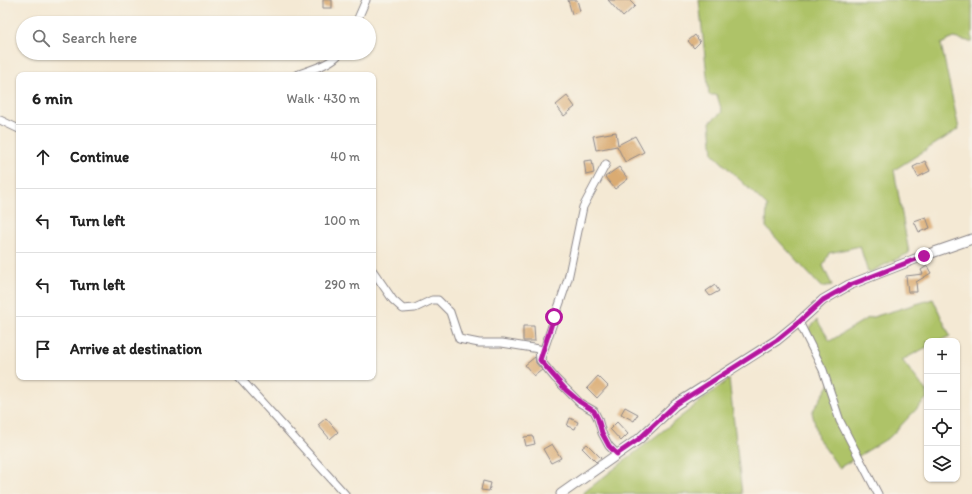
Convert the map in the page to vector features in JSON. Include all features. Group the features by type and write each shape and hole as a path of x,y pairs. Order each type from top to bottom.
{"street":[{"path":"359,16 366,0"},
{"path":"304,72 330,60"},
{"path":"0,120 16,128"},
{"path":"540,360 568,279 582,207 606,164"},
{"path":"561,494 639,439 675,405 777,340 823,300 850,285 972,239"},
{"path":"376,275 393,300 403,308 415,308 432,300 438,300 450,312 459,339 479,343 502,343 539,349 540,360 566,390 594,411 602,433 609,446 617,454"},
{"path":"799,322 823,370 840,421 878,494"},
{"path":"242,380 345,494"}],"green space":[{"path":"699,0 972,0 972,42 953,38 941,44 959,129 894,170 909,253 868,273 860,246 829,253 823,266 832,285 821,287 766,227 767,206 713,154 710,122 722,112 717,95 709,95"},
{"path":"933,299 950,336 946,338 924,338 924,349 902,360 924,388 924,401 890,437 839,468 818,438 812,412 831,382 808,330 817,320 830,341 866,319"},
{"path":"729,379 742,494 582,494"}],"building":[{"path":"323,0 332,0 332,8 323,8"},
{"path":"568,0 577,0 580,11 572,14"},
{"path":"608,0 629,0 635,6 623,17"},
{"path":"695,35 700,42 694,48 688,41"},
{"path":"567,96 575,107 564,116 556,105"},
{"path":"616,132 618,145 635,136 644,152 625,162 617,146 596,150 593,136"},
{"path":"592,160 594,173 586,175 584,161"},
{"path":"925,161 930,171 918,177 913,167"},
{"path":"619,167 628,179 615,189 605,177"},
{"path":"926,217 930,228 919,232 914,221"},
{"path":"927,266 931,273 916,282 917,292 908,292 906,276 923,274 921,270"},
{"path":"715,285 719,291 710,296 706,291"},
{"path":"523,326 534,326 535,341 523,341"},
{"path":"535,357 536,363 542,370 534,376 525,365"},
{"path":"598,376 608,386 597,398 587,388"},
{"path":"625,407 638,414 634,421 621,414"},
{"path":"326,418 338,432 330,439 318,425"},
{"path":"570,418 578,422 575,429 567,426"},
{"path":"617,422 628,434 621,441 610,429"},
{"path":"533,436 535,444 526,446 524,437"},
{"path":"552,444 561,458 551,463 543,449"},
{"path":"587,444 601,458 596,462 582,448"},
{"path":"483,481 491,483 489,491 481,490"}],"route":[{"path":"554,317 540,360 566,390 594,411 602,433 609,446 617,454 639,439 675,405 777,340 823,300 850,285 924,256"}]}
